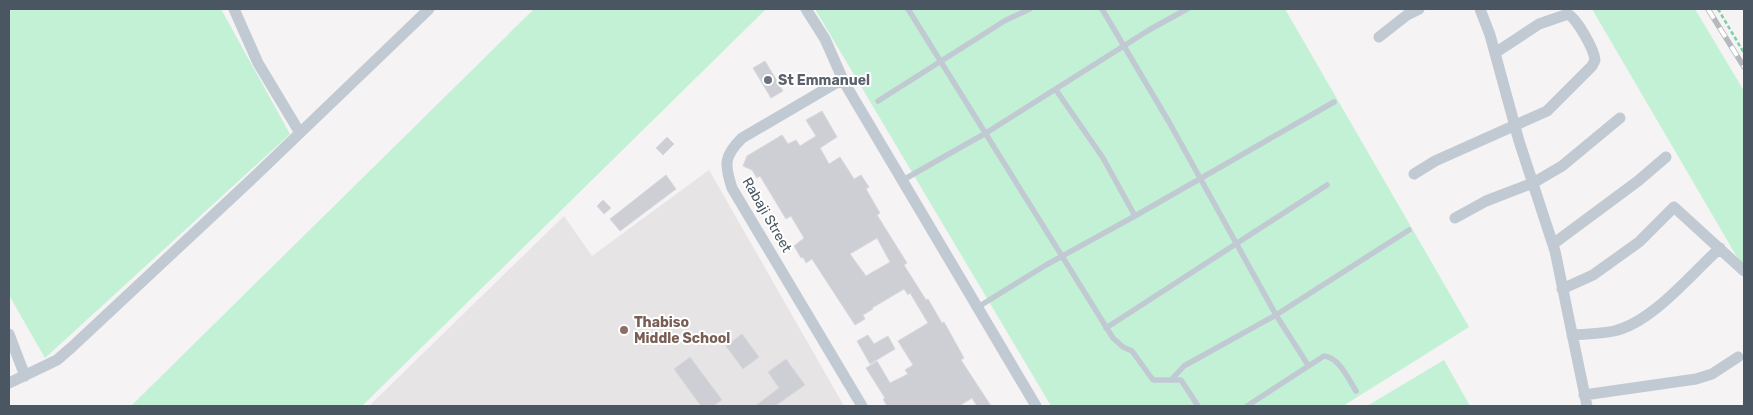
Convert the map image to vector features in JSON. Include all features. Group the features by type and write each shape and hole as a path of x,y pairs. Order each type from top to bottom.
{"street":[{"path":"234,9 258,63 300,132"},
{"path":"9,383 56,360 72,347 428,9"},
{"path":"806,9 824,39 844,82 1036,406"},
{"path":"1379,37 1407,15 1419,9"},
{"path":"1480,9 1552,244 1585,401 1696,378 1720,369 1738,356"},
{"path":"1414,174 1435,161 1547,110 1592,66 1595,54 1574,18 1568,14 1539,24 1495,53"},
{"name":"Rabaji Street","path":"844,82 836,83 742,138 731,149 726,166 732,188 862,406"},
{"path":"1455,218 1486,200 1533,183 1562,166 1620,118"},
{"path":"1552,244 1638,181 1666,156"},
{"path":"1562,289 1593,275 1640,242 1673,207 1677,208 1744,271"},
{"path":"1572,335 1614,331 1628,326 1652,312 1720,248"},
{"path":"9,334 25,376"}],"lane":[{"path":"908,9 1106,328 1122,347 1132,351 1151,378 1159,381 1181,380 1198,406"},
{"path":"878,100 1006,20 1030,9"},
{"path":"1102,9 1276,314 1308,365"},
{"path":"903,180 986,133 1187,9"},
{"path":"1056,90 1103,158 1135,216"},
{"path":"978,307 1061,256 1135,216 1334,102"},
{"path":"1106,328 1327,186"},
{"path":"1171,380 1184,366 1276,314 1409,230"},
{"path":"1247,406 1322,356 1331,357 1356,391"}],"path":[{"path":"1718,9 1744,53"}],"shaded area":[{"name":"Thabiso Middle School","path":"709,170 844,406 369,406 564,216 592,256"}],"green space":[{"path":"9,9 221,9 290,134 45,358 9,295"},
{"path":"534,9 766,9 362,406 131,406"},
{"path":"815,9 1285,9 1469,327 1343,406 1051,406"},
{"path":"1592,9 1695,9 1744,91 1744,269"},
{"path":"1444,360 1470,406 1367,406"}],"building":[{"name":"St Emmanuel","path":"765,61 783,91 771,98 753,68"},
{"path":"822,111 837,137 820,148 829,164 840,157 854,179 861,175 869,187 866,189 880,213 877,215 907,263 904,265 942,323 944,322 964,358 961,360 991,406 977,406 972,398 959,406 887,406 883,399 885,398 866,368 877,361 890,383 908,374 905,370 913,365 898,341 928,323 910,293 908,295 904,289 872,308 863,315 865,319 855,325 812,259 806,263 803,257 801,258 794,246 804,238 791,216 786,219 760,176 757,178 752,170 743,166 747,156 782,135 788,144 796,140 800,146 816,136 806,120","holes":["877,238 890,262 866,276 850,254"]},
{"path":"667,137 674,144 663,155 656,148"},
{"path":"666,175 676,189 620,231 610,219"},
{"path":"603,200 611,208 604,214 597,206"},
{"path":"742,334 759,357 743,369 726,346"},
{"path":"868,335 874,344 888,336 895,349 870,364 857,341"},
{"path":"690,357 722,400 713,406 701,406 674,369"},
{"path":"786,359 805,385 775,406 755,406 779,388 768,372"}],"railway":[{"path":"1708,9 1744,67"}],"place":[{"name":"St Emmanuel","path":"768,80"},
{"name":"Thabiso Middle School","path":"624,330"}]}
